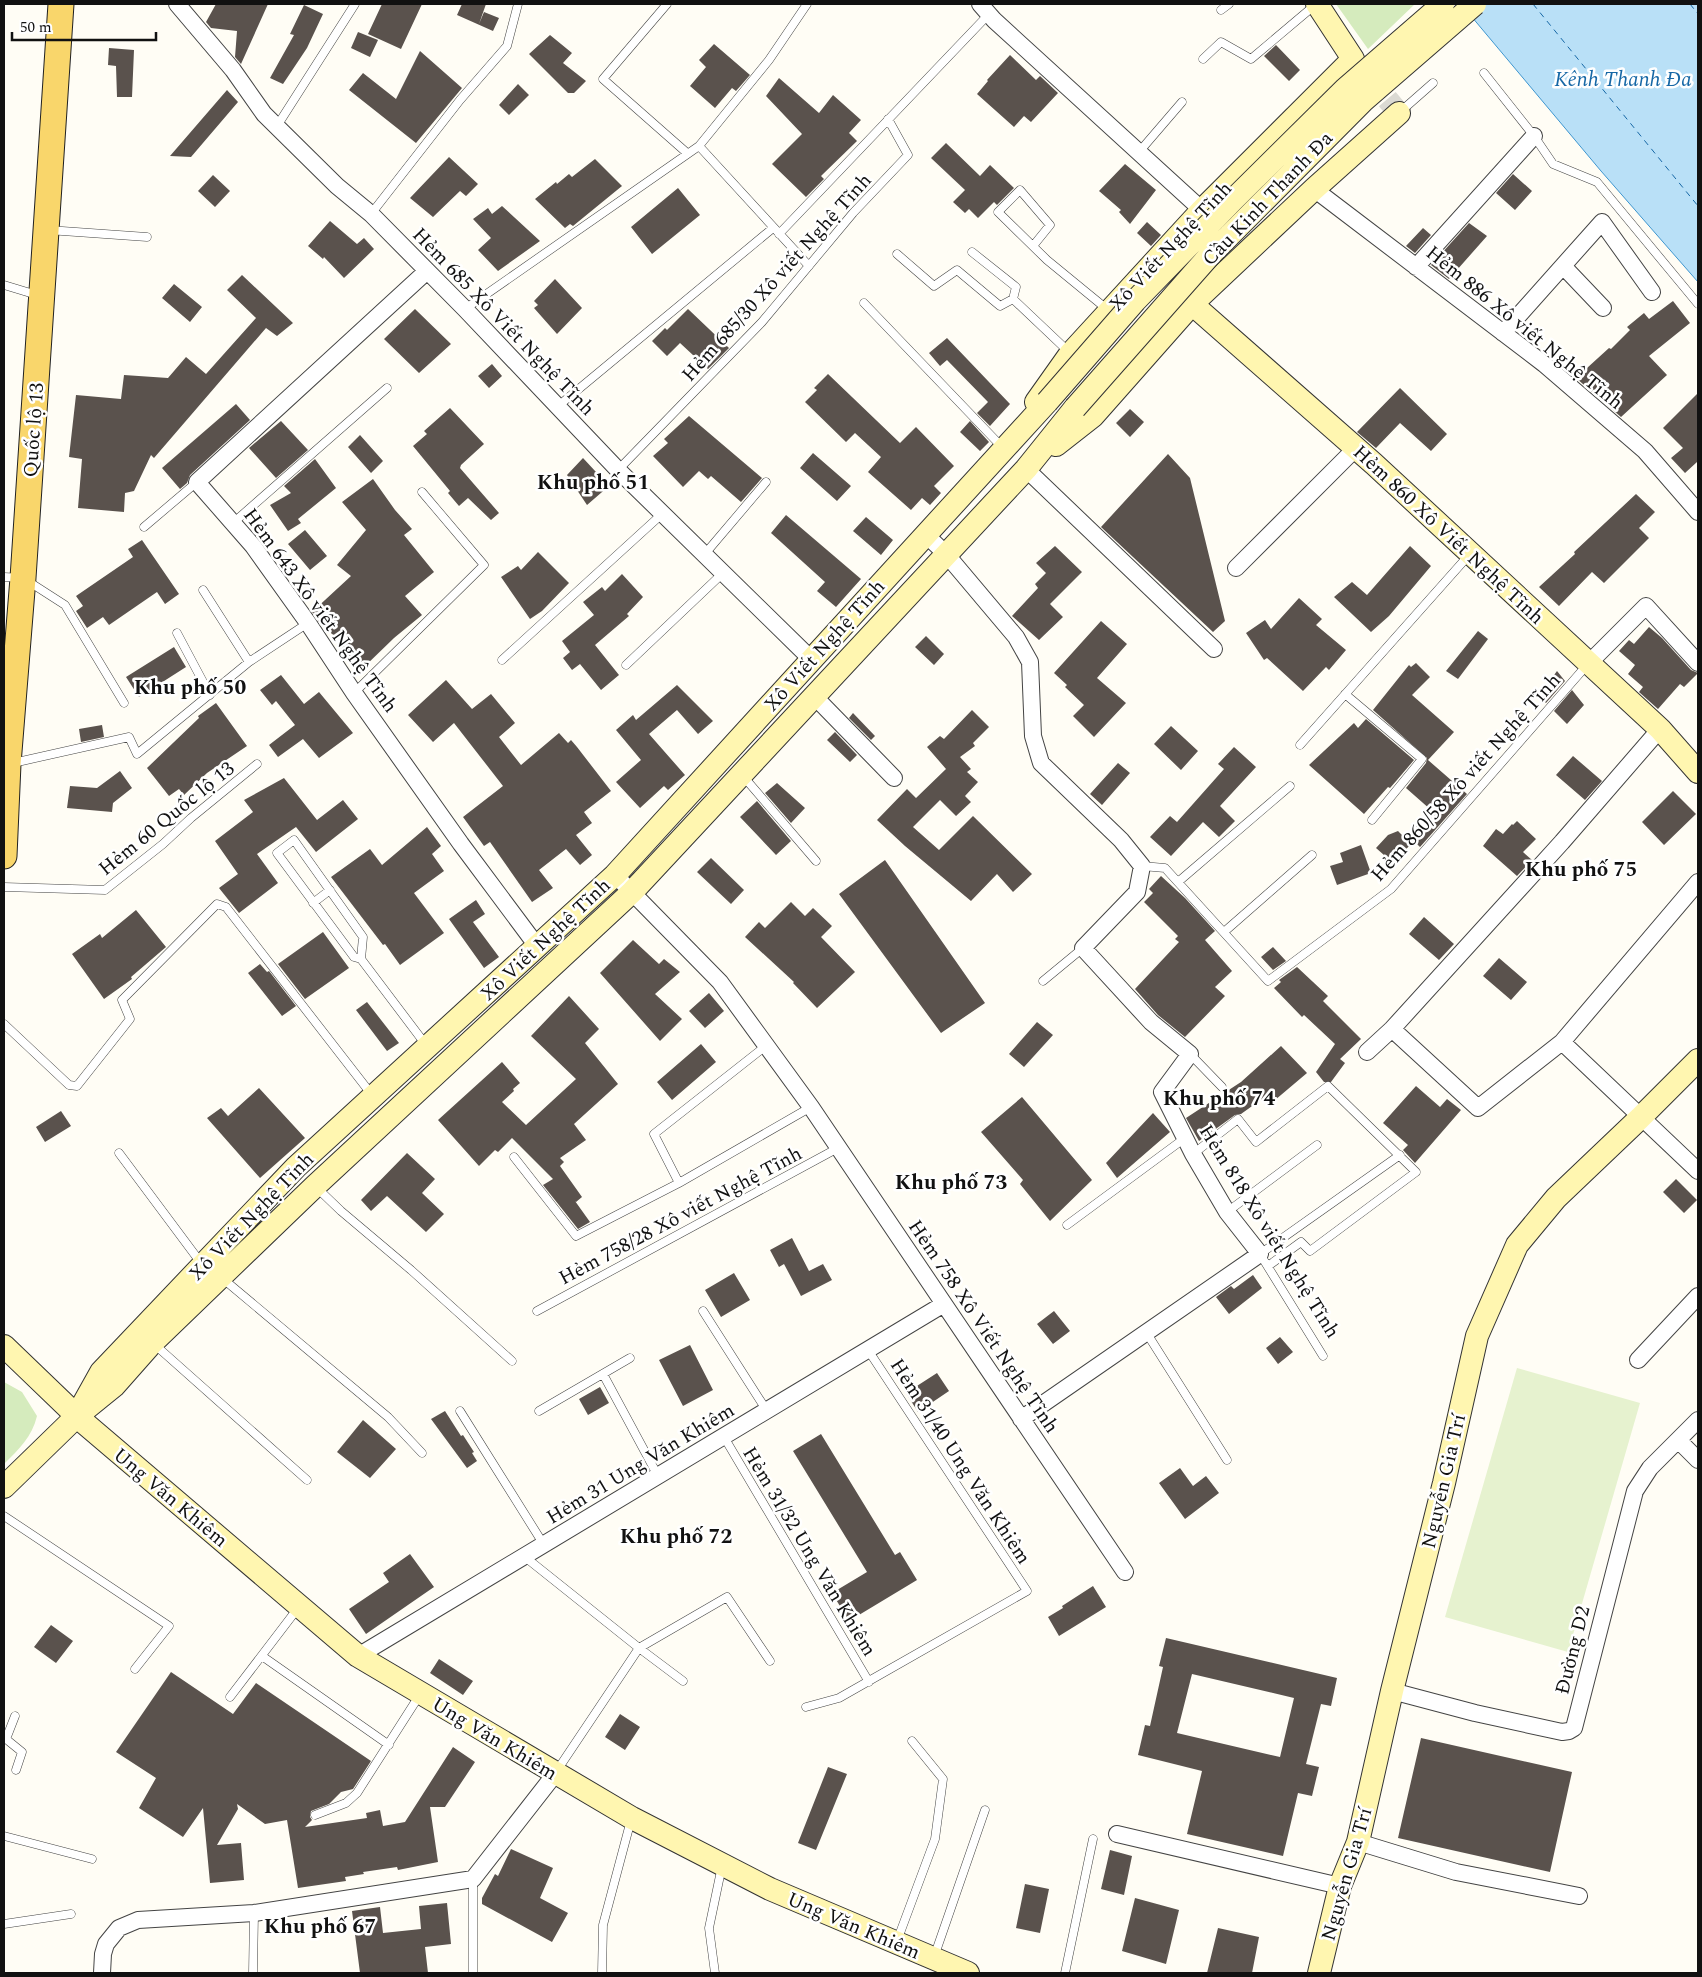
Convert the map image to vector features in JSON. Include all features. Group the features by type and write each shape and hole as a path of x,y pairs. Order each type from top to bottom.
{"main road":[{"name":"Quốc lộ 13","path":"4,856 13,577 42,296 61,4"},
{"name":"Xô Viết Nghệ Tĩnh","path":"1003,448 1070,354 1202,210 1353,59 1316,4"},
{"name":"Cầu Kinh Thanh Đa","path":"1047,402 1135,301 1232,201 1345,89 1443,4"},
{"name":"Cầu Kinh Thanh Đa","path":"1075,408 1210,255 1349,114 1475,4"},
{"name":"Xô Viết Nghệ Tĩnh","path":"1026,469 1094,416 1192,304 1314,189 1399,113"},
{"name":"Hẻm 860 Xô Viết Nghệ Tĩnh","path":"1192,304 1356,448 1470,553 1660,730 1698,772"},
{"name":"Xô Viết Nghệ Tĩnh","path":"77,1416 101,1372 296,1167 615,875 1047,402"},
{"name":"Xô Viết Nghệ Tĩnh","path":"4,1487 77,1416 114,1386 152,1343 315,1186 632,892 1026,469 1075,408"},
{"name":"Nguyễn Gia Trí","path":"1319,1973 1340,1886 1358,1842 1392,1691 1444,1483 1477,1336 1517,1245 1556,1198 1698,1060"},
{"path":"296,1167 315,1186"},
{"name":"Ung Văn Khiêm","path":"4,1346 77,1416 358,1656 554,1774 632,1818 770,1889 968,1973"}],"street":[{"name":"Hẻm 685 Xô Viết Nghệ Tĩnh","path":"176,4 233,70 264,114 276,127 337,186 371,214 465,309 618,470 811,659"},
{"path":"984,9 1202,210"},
{"path":"1416,267 1534,136"},
{"name":"Hẻm 886 Xô viết Nghệ Tĩnh","path":"1314,189 1544,364 1645,451 1698,512"},
{"path":"1503,333 1602,222 1652,292"},
{"path":"1562,266 1604,308"},
{"path":"197,482 427,271"},
{"path":"1236,568 1356,448"},
{"path":"1026,469 1214,649"},
{"name":"Hẻm 643 Xô viết Nghệ Tĩnh","path":"197,482 253,546 461,844 537,946"},
{"path":"925,534 946,554 1016,637 1030,662 1034,736 1041,763 1121,840 1142,866 1137,892 1083,948 1151,1022 1190,1054"},
{"path":"1588,664 1646,606 1698,663"},
{"path":"814,696 894,778"},
{"path":"1367,1052 1392,1029 1562,842 1660,730"},
{"name":"Hẻm 758 Xô Viết Nghệ Tĩnh","path":"615,875 720,982 767,1045 812,1107 1125,1572"},
{"path":"1392,1029 1478,1108 1562,1042 1698,882"},
{"path":"1562,1042 1698,1171"},
{"name":"Hẻm 818 Xô viết Nghệ Tĩnh","path":"1190,1054 1162,1092 1193,1154 1227,1212 1264,1260"},
{"path":"1021,1418 1146,1332 1264,1260"},
{"path":"1638,1360 1698,1296"},
{"name":"Hẻm 31 Ung Văn Khiêm","path":"358,1656 944,1304"},
{"name":"Đường D2","path":"1392,1691 1475,1714 1562,1732 1569,1732 1574,1728 1635,1491 1650,1468 1698,1420"},
{"path":"1678,1440 1698,1460"},
{"path":"102,1973 102,1954 106,1944 119,1928 138,1920 254,1914 473,1879 554,1774"},
{"path":"1117,1834 1340,1886"},
{"path":"1358,1842 1456,1872 1579,1896"}],"lane":[{"path":"276,127 355,4"},
{"path":"371,214 460,100 508,46 518,4"},
{"path":"667,4 603,79 687,153"},
{"path":"465,309 699,146 770,60 807,4"},
{"path":"1221,10 1229,4"},
{"path":"1203,59 1221,42 1251,59 1316,4"},
{"name":"Hẻm 685/30 Xô viết Nghệ Tĩnh","path":"779,234 888,119 984,9"},
{"path":"1484,74 1534,136 1553,164 1597,182 1698,304"},
{"path":"1399,113 1433,83"},
{"path":"1140,152 1182,102"},
{"name":"Hẻm 685/30 Xô viết Nghệ Tĩnh","path":"618,470 762,322 853,213 908,155 888,119"},
{"path":"699,146 809,266"},
{"path":"1033,246 1050,224 1020,190 998,212 1047,260 1109,311"},
{"path":"557,407 773,228"},
{"path":"46,230 147,238"},
{"path":"897,254 934,286 957,270 1000,306 1013,299 1016,287 972,252"},
{"path":"4,285 42,296"},
{"path":"1013,299 1070,354"},
{"path":"864,303 1003,448"},
{"path":"233,523 387,388"},
{"path":"144,527 197,482"},
{"path":"704,555 766,482"},
{"path":"354,693 484,565 422,492"},
{"path":"502,660 662,514"},
{"path":"1300,744 1470,553"},
{"path":"626,665 723,574"},
{"path":"13,577 65,605 124,703"},
{"path":"203,590 249,662"},
{"path":"6,790 129,737 137,754 249,662 308,623"},
{"path":"177,633 210,695"},
{"name":"Hẻm 860/58 Xô viết Nghệ Tĩnh","path":"1224,932 1268,981 1391,889 1588,664"},
{"path":"1345,694 1422,759 1372,820"},
{"name":"Hẻm 60 Quốc lộ 13","path":"4,887 105,890 163,844 191,818 257,764"},
{"path":"742,774 816,861"},
{"path":"1178,882 1290,786"},
{"path":"361,959 363,937 294,840 276,853 354,957 361,959 427,1047"},
{"path":"1142,866 1165,868 1224,932 1312,855"},
{"path":"313,902 330,890"},
{"path":"4,1024 69,1085 78,1086 130,1019 122,1000 216,904 226,907 373,1096"},
{"path":"1043,982 1083,948"},
{"path":"678,1183 654,1134 767,1045"},
{"path":"1190,1054 1222,1087"},
{"path":"1193,1154 1238,1119 1256,1142 1328,1086 1356,1116 1400,1155 1416,1172 1310,1250 1301,1242 1264,1260"},
{"path":"514,1157 576,1236 678,1183 812,1107"},
{"path":"1067,1225 1185,1138"},
{"path":"1227,1212 1317,1145"},
{"name":"Hẻm 758/28 Xô viết Nghệ Tĩnh","path":"537,1311 838,1148"},
{"path":"119,1153 202,1265"},
{"path":"1264,1260 1400,1155"},
{"path":"315,1186 512,1361"},
{"name":"Hẻm 818 Xô viết Nghệ Tĩnh","path":"1264,1260 1323,1356"},
{"path":"221,1277 388,1417 422,1453"},
{"path":"703,1311 767,1411"},
{"path":"1146,1332 1227,1460"},
{"path":"152,1343 307,1480"},
{"name":"Hẻm 31/40 Ung Văn Khiêm","path":"868,1350 1027,1590"},
{"path":"539,1411 630,1358"},
{"path":"603,1374 658,1476"},
{"path":"460,1411 544,1545"},
{"name":"Hẻm 31/32 Ung Văn Khiêm","path":"724,1437 869,1682"},
{"path":"4,1516 169,1626 134,1669"},
{"path":"525,1557 683,1682"},
{"name":"Hẻm 31/32 Ung Văn Khiêm","path":"806,1708 839,1698 869,1682 1027,1590"},
{"path":"554,1774 639,1648 727,1597 770,1661"},
{"path":"230,1697 299,1606"},
{"path":"262,1656 389,1745"},
{"path":"315,1815 346,1803 357,1793 420,1694"},
{"path":"16,1716 5,1738 22,1752 16,1770"},
{"path":"896,1943 935,1839 943,1779 912,1741"},
{"path":"933,1958 985,1810"},
{"path":"602,1973 603,1925 632,1818"},
{"path":"4,1836 92,1859"},
{"path":"1065,1973 1093,1839"},
{"path":"714,1973 709,1928 723,1864"},
{"path":"473,1879 473,1973"},
{"path":"4,1924 70,1914"},
{"path":"253,1973 254,1914"}],"green space":[{"path":"1336,4 1415,4 1368,49"},
{"path":"1517,1368 1640,1403 1568,1652 1445,1617"},
{"path":"4,1382 22,1392 37,1416 32,1430 20,1448 4,1464"}],"water":[{"name":"Kênh Thanh Đa","path":"1461,4 1698,4 1698,282 1601,171"}],"building":[{"path":"216,4 268,4 241,64 235,57 237,31 211,28 206,22"},
{"path":"382,4 422,4 401,49 368,34"},
{"path":"462,4 486,4 479,24 484,12 499,18 493,31 457,15"},
{"path":"304,5 323,14 307,48 283,84 270,78 294,35 290,34"},
{"path":"358,32 378,40 370,57 351,48"},
{"path":"550,35 572,53 563,63 586,81 574,93 568,93 529,54"},
{"path":"714,44 750,75 736,91 732,88 715,108 690,86 706,67 699,60"},
{"path":"1276,45 1300,70 1289,81 1264,56"},
{"path":"109,48 134,50 132,97 117,97 116,66 108,65"},
{"path":"420,51 462,88 416,143 349,90 363,73 396,99"},
{"path":"1010,55 1036,80 1040,76 1058,93 1031,122 1024,116 1014,127 977,94"},
{"path":"779,78 819,113 833,95 861,120 849,133 857,141 821,176 824,179 806,197 772,164 802,134 766,96"},
{"path":"518,84 529,95 509,115 499,105"},
{"path":"227,90 238,102 191,157 170,156"},
{"path":"946,143 980,176 990,165 1014,188 997,205 994,202 978,218 969,209 965,213 953,202 965,190 931,158"},
{"path":"449,157 478,184 466,196 460,191 433,217 410,198"},
{"path":"595,159 622,186 573,226 570,224 565,228 535,199 556,182 557,184 569,174 572,177"},
{"path":"1125,164 1156,190 1130,224 1119,212 1121,210 1099,191"},
{"path":"1513,174 1532,191 1515,210 1496,193"},
{"path":"213,175 230,191 215,207 198,191"},
{"path":"678,188 700,215 652,254 631,227"},
{"path":"502,206 540,241 498,271 478,250 491,238 473,219 488,208 492,214"},
{"path":"330,221 357,244 364,238 374,249 344,278 324,257 323,259 308,246"},
{"path":"1147,222 1161,235 1151,246 1137,233"},
{"path":"1469,223 1487,236 1449,279 1431,265"},
{"path":"1423,228 1431,235 1415,253 1406,246"},
{"path":"242,275 293,323 277,336 266,328 154,458 151,455 134,491 125,493 124,512 78,508 82,459 69,457 76,395 121,399 124,375 168,378 186,357 206,374 256,318 227,290"},
{"path":"555,279 582,308 557,334 534,308 538,305 534,301"},
{"path":"174,284 202,307 190,322 162,298"},
{"path":"1673,301 1690,323 1649,356 1667,375 1621,417 1576,378 1609,348 1611,349 1630,330 1627,327 1644,313 1649,319"},
{"path":"415,309 451,344 419,373 384,339"},
{"path":"688,309 729,348 708,369 680,343 667,356 652,341 665,328 667,330"},
{"path":"947,338 1010,404 990,426 977,413 988,402 947,360 940,366 929,353"},
{"path":"492,364 502,376 489,388 478,376"},
{"path":"828,374 900,443 916,427 954,466 934,486 941,493 930,505 922,498 911,510 868,472 881,457 855,433 846,442 805,402 817,390 814,388"},
{"path":"1400,388 1447,434 1431,451 1400,423 1376,448 1357,432"},
{"path":"1698,393 1698,463 1685,473 1671,458 1683,448 1663,428"},
{"path":"236,404 250,420 190,475 187,483 180,489 162,468"},
{"path":"450,408 484,444 460,468 499,513 491,520 468,498 459,506 448,493 450,491 413,446 427,434 424,431"},
{"path":"1130,409 1144,422 1130,437 1116,423"},
{"path":"689,416 762,478 741,502 711,476 708,479 699,471 683,487 653,456 668,443 664,439"},
{"path":"281,421 308,450 276,478 249,448"},
{"path":"970,421 989,442 980,451 960,432"},
{"path":"360,435 383,461 371,473 348,447"},
{"path":"813,453 851,486 837,501 800,468"},
{"path":"1168,454 1190,478 1225,621 1213,632 1101,527"},
{"path":"583,458 609,486 587,505 567,475"},
{"path":"315,459 336,488 298,519 301,523 288,531 270,505 291,493 284,486"},
{"path":"373,479 395,510 412,529 404,535 434,572 405,596 422,615 394,638 361,670 340,648 343,645 321,625 312,612 351,576 337,565 366,530 342,502"},
{"path":"1636,494 1655,512 1639,528 1649,538 1604,583 1592,572 1559,606 1539,587"},
{"path":"786,515 861,579 836,607 817,591 825,582 771,533"},
{"path":"866,517 893,540 881,555 853,531"},
{"path":"305,530 327,556 310,570 288,544"},
{"path":"142,540 179,594 165,604 157,592 109,625 103,617 87,628 76,611 83,606 76,596 133,557 128,549"},
{"path":"1055,546 1082,572 1050,604 1063,617 1039,640 1012,616 1038,588 1035,584 1046,573 1036,563"},
{"path":"1410,546 1431,566 1389,616 1371,632 1334,597 1352,582 1367,595"},
{"path":"538,552 569,583 542,611 530,619 501,577 518,566 521,570"},
{"path":"622,574 643,597 627,614 629,616 595,645 619,675 601,690 580,664 572,670 563,658 570,652 562,641 594,615 583,602 602,587 605,591"},
{"path":"1299,598 1322,619 1316,625 1346,650 1329,670 1326,667 1303,691 1267,658 1264,660 1246,633 1265,620 1271,629"},
{"path":"1101,621 1127,644 1097,678 1126,703 1094,737 1073,716 1084,705 1065,687 1067,685 1054,673"},
{"path":"1649,627 1662,638 1691,670 1698,673 1684,687 1680,684 1658,709 1639,692 1643,687 1628,674 1635,665 1619,651 1629,640 1634,644"},
{"path":"1478,631 1488,639 1458,679 1446,671"},
{"path":"926,636 944,654 934,665 915,647"},
{"path":"174,647 186,667 139,697 126,677"},
{"path":"1416,663 1430,677 1412,695 1454,732 1428,760 1467,794 1420,847 1408,835 1431,810 1406,788 1426,763 1427,758 1373,710 1409,665 1411,667"},
{"path":"1557,671 1565,681 1546,703 1539,696"},
{"path":"281,675 304,704 319,692 353,733 319,758 303,739 278,757 269,745 295,725 276,701 272,705 260,690"},
{"path":"446,680 472,709 491,694 515,723 499,737 521,765 559,733 568,743 571,740 611,791 584,812 592,823 576,835 592,855 580,865 566,849 539,870 553,888 532,902 490,842 484,846 463,817 503,786 454,723 433,742 408,715"},
{"path":"677,685 713,721 698,734 677,710 649,734 685,775 668,790 664,786 640,808 616,782 641,760 616,730 633,715 636,720"},
{"path":"1572,690 1584,705 1567,724 1554,711"},
{"path":"216,703 247,746 207,773 184,795 179,789 169,796 147,768 199,718 198,716"},
{"path":"972,710 989,727 973,743 975,746 960,757 971,769 967,772 978,782 965,796 971,802 956,816 940,800 913,827 939,850 973,816 1032,874 1013,892 997,874 971,901 877,820 907,789 916,798 946,769 927,747 940,736 944,739"},
{"path":"853,713 875,736 871,740 849,718"},
{"path":"1366,719 1414,760 1364,814 1309,765 1354,723 1358,728"},
{"path":"102,725 104,737 81,742 79,729"},
{"path":"1171,726 1198,751 1181,770 1154,744"},
{"path":"835,732 857,755 850,762 827,740"},
{"path":"1234,747 1256,767 1220,806 1235,821 1219,837 1203,822 1171,856 1150,837 1170,816 1177,822 1224,769 1218,764"},
{"path":"1573,756 1602,781 1585,800 1556,775"},
{"path":"1118,763 1130,773 1102,805 1090,794"},
{"path":"120,771 132,788 113,803 112,812 67,808 70,786 97,788"},
{"path":"284,778 317,820 343,800 358,819 316,852 296,827 257,854 278,883 239,913 219,888 238,874 215,841 253,812 244,800"},
{"path":"777,783 805,808 791,823 765,793"},
{"path":"1673,791 1696,814 1664,845 1642,822"},
{"path":"757,801 791,841 776,855 740,817"},
{"path":"1517,821 1536,839 1523,852 1532,860 1517,876 1483,846 1496,829 1503,834"},
{"path":"427,827 441,846 432,854 444,871 414,893 444,933 400,965 331,877 370,849 382,865"},
{"path":"1398,831 1411,844 1393,863 1376,848 1388,835"},
{"path":"1361,845 1371,873 1337,885 1330,866 1343,862 1340,853"},
{"path":"711,858 744,890 731,904 697,872"},
{"path":"885,860 985,1003 941,1033 839,894"},
{"path":"1161,876 1185,898 1215,931 1205,940 1232,971 1215,987 1225,996 1185,1037 1158,1015 1135,989 1179,942 1175,939 1178,936 1144,902 1153,893 1149,889"},
{"path":"476,900 485,914 473,922 499,957 484,968 449,919"},
{"path":"791,902 805,916 813,908 832,926 821,937 855,972 817,1008 794,982 745,937 759,922 765,928"},
{"path":"136,910 166,947 131,977 132,979 104,999 72,954 100,934 102,938"},
{"path":"1424,917 1454,944 1439,960 1409,934"},
{"path":"323,932 349,968 305,999 278,964"},
{"path":"633,940 659,964 664,959 680,972 655,994 682,1019 660,1041 600,973"},
{"path":"1273,947 1286,961 1273,970 1261,957"},
{"path":"1499,958 1527,982 1511,1000 1483,976"},
{"path":"260,964 267,972 269,971 296,1006 282,1016 248,973"},
{"path":"1297,967 1328,996 1323,1001 1361,1039 1340,1059 1345,1063 1331,1082 1324,1082 1316,1072 1335,1044 1304,1015 1302,1017 1274,988 1281,982 1279,980"},
{"path":"709,993 724,1011 705,1028 689,1011"},
{"path":"569,996 599,1029 585,1043 618,1084 574,1124 586,1140 560,1158 564,1162 560,1166 582,1197 575,1201 590,1222 578,1229 543,1185 553,1179 512,1138 498,1152 495,1150 479,1166 438,1120 502,1062 520,1083 502,1102 526,1125 576,1079 531,1036"},
{"path":"367,1002 399,1043 387,1051 356,1010"},
{"path":"1037,1022 1053,1035 1024,1067 1009,1054"},
{"path":"701,1044 716,1062 672,1100 657,1082"},
{"path":"1281,1046 1307,1073 1268,1106 1262,1099 1241,1114 1235,1115 1199,1141 1186,1118 1241,1082"},
{"path":"1416,1086 1440,1107 1447,1099 1461,1110 1415,1163 1403,1150 1408,1145 1383,1123"},
{"path":"259,1088 305,1138 260,1178 207,1118 221,1108 228,1116"},
{"path":"1022,1097 1092,1180 1050,1221 1020,1184 1023,1180 981,1132"},
{"path":"61,1111 71,1126 45,1142 36,1127"},
{"path":"1153,1113 1170,1132 1117,1178 1106,1163"},
{"path":"407,1153 435,1179 422,1193 444,1214 426,1232 387,1196 371,1211 361,1200"},
{"path":"1676,1179 1697,1200 1684,1213 1663,1192"},
{"path":"792,1238 809,1271 823,1264 832,1280 801,1296 784,1264 779,1267 770,1250"},
{"path":"734,1273 750,1300 721,1317 705,1290"},
{"path":"1253,1275 1262,1288 1229,1314 1216,1297 1231,1286 1234,1289"},
{"path":"1054,1311 1070,1331 1053,1344 1037,1324"},
{"path":"1280,1337 1293,1352 1278,1364 1266,1348"},
{"path":"690,1345 713,1390 683,1406 659,1360"},
{"path":"937,1373 949,1391 918,1412 906,1393"},
{"path":"600,1387 609,1403 588,1415 579,1399"},
{"path":"445,1411 474,1452 472,1453 477,1461 467,1468 431,1419"},
{"path":"363,1420 396,1449 370,1478 337,1452"},
{"path":"821,1434 895,1555 900,1552 917,1580 849,1621 832,1593 867,1572 793,1451"},
{"path":"1180,1468 1193,1486 1206,1476 1219,1493 1185,1519 1159,1483"},
{"path":"410,1554 434,1587 366,1634 349,1609 389,1582 383,1573"},
{"path":"1093,1586 1106,1607 1059,1636 1048,1617"},
{"path":"51,1625 73,1641 56,1663 34,1647"},
{"path":"1166,1638 1337,1678 1331,1706 1321,1704 1306,1764 1319,1767 1312,1796 1298,1793 1283,1856 1187,1834 1202,1771 1138,1755 1145,1725 1150,1726 1163,1667 1159,1666","holes":["1192,1674 1294,1698 1280,1757 1177,1733"]},
{"path":"439,1659 473,1681 463,1695 430,1673"},
{"path":"171,1672 233,1714 256,1683 371,1761 353,1789 341,1792 329,1804 311,1811 310,1817 312,1820 305,1827 367,1818 366,1813 380,1810 383,1826 405,1822 453,1747 475,1762 445,1807 430,1807 438,1862 398,1870 397,1867 363,1872 364,1874 345,1877 346,1881 298,1888 287,1820 265,1824 237,1804 238,1809 217,1845 241,1843 244,1880 210,1883 203,1808 183,1837 139,1808 156,1778 116,1752"},
{"path":"620,1714 640,1727 625,1750 605,1737"},
{"path":"1421,1738 1572,1772 1550,1872 1398,1838"},
{"path":"828,1767 847,1774 816,1850 798,1843"},
{"path":"511,1849 553,1868 540,1898 568,1913 552,1942 482,1904 482,1898 495,1874 498,1876"},
{"path":"1110,1850 1132,1856 1124,1895 1101,1889"},
{"path":"1025,1884 1049,1889 1040,1933 1016,1928"},
{"path":"1135,1898 1179,1910 1166,1964 1122,1951"},
{"path":"447,1903 451,1944 425,1947 428,1973 360,1973 352,1911 380,1907 383,1933 421,1929 419,1906"},
{"path":"1218,1928 1259,1937 1252,1973 1207,1973"}],"ferry route":[{"path":"1533,4 1698,206"},
{"path":"1690,4 1698,14"}],"tunnel":[{"path":"1366,74 1399,113"}],"district":[{"name":"Khu phố 51","path":"593,482"},
{"name":"Khu phố 50","path":"190,687"},
{"name":"Khu phố 75","path":"1581,869"},
{"name":"Khu phố 74","path":"1219,1098"},
{"name":"Khu phố 73","path":"951,1182"},
{"name":"Khu phố 72","path":"676,1536"},
{"name":"Khu phố 67","path":"320,1926"}]}
